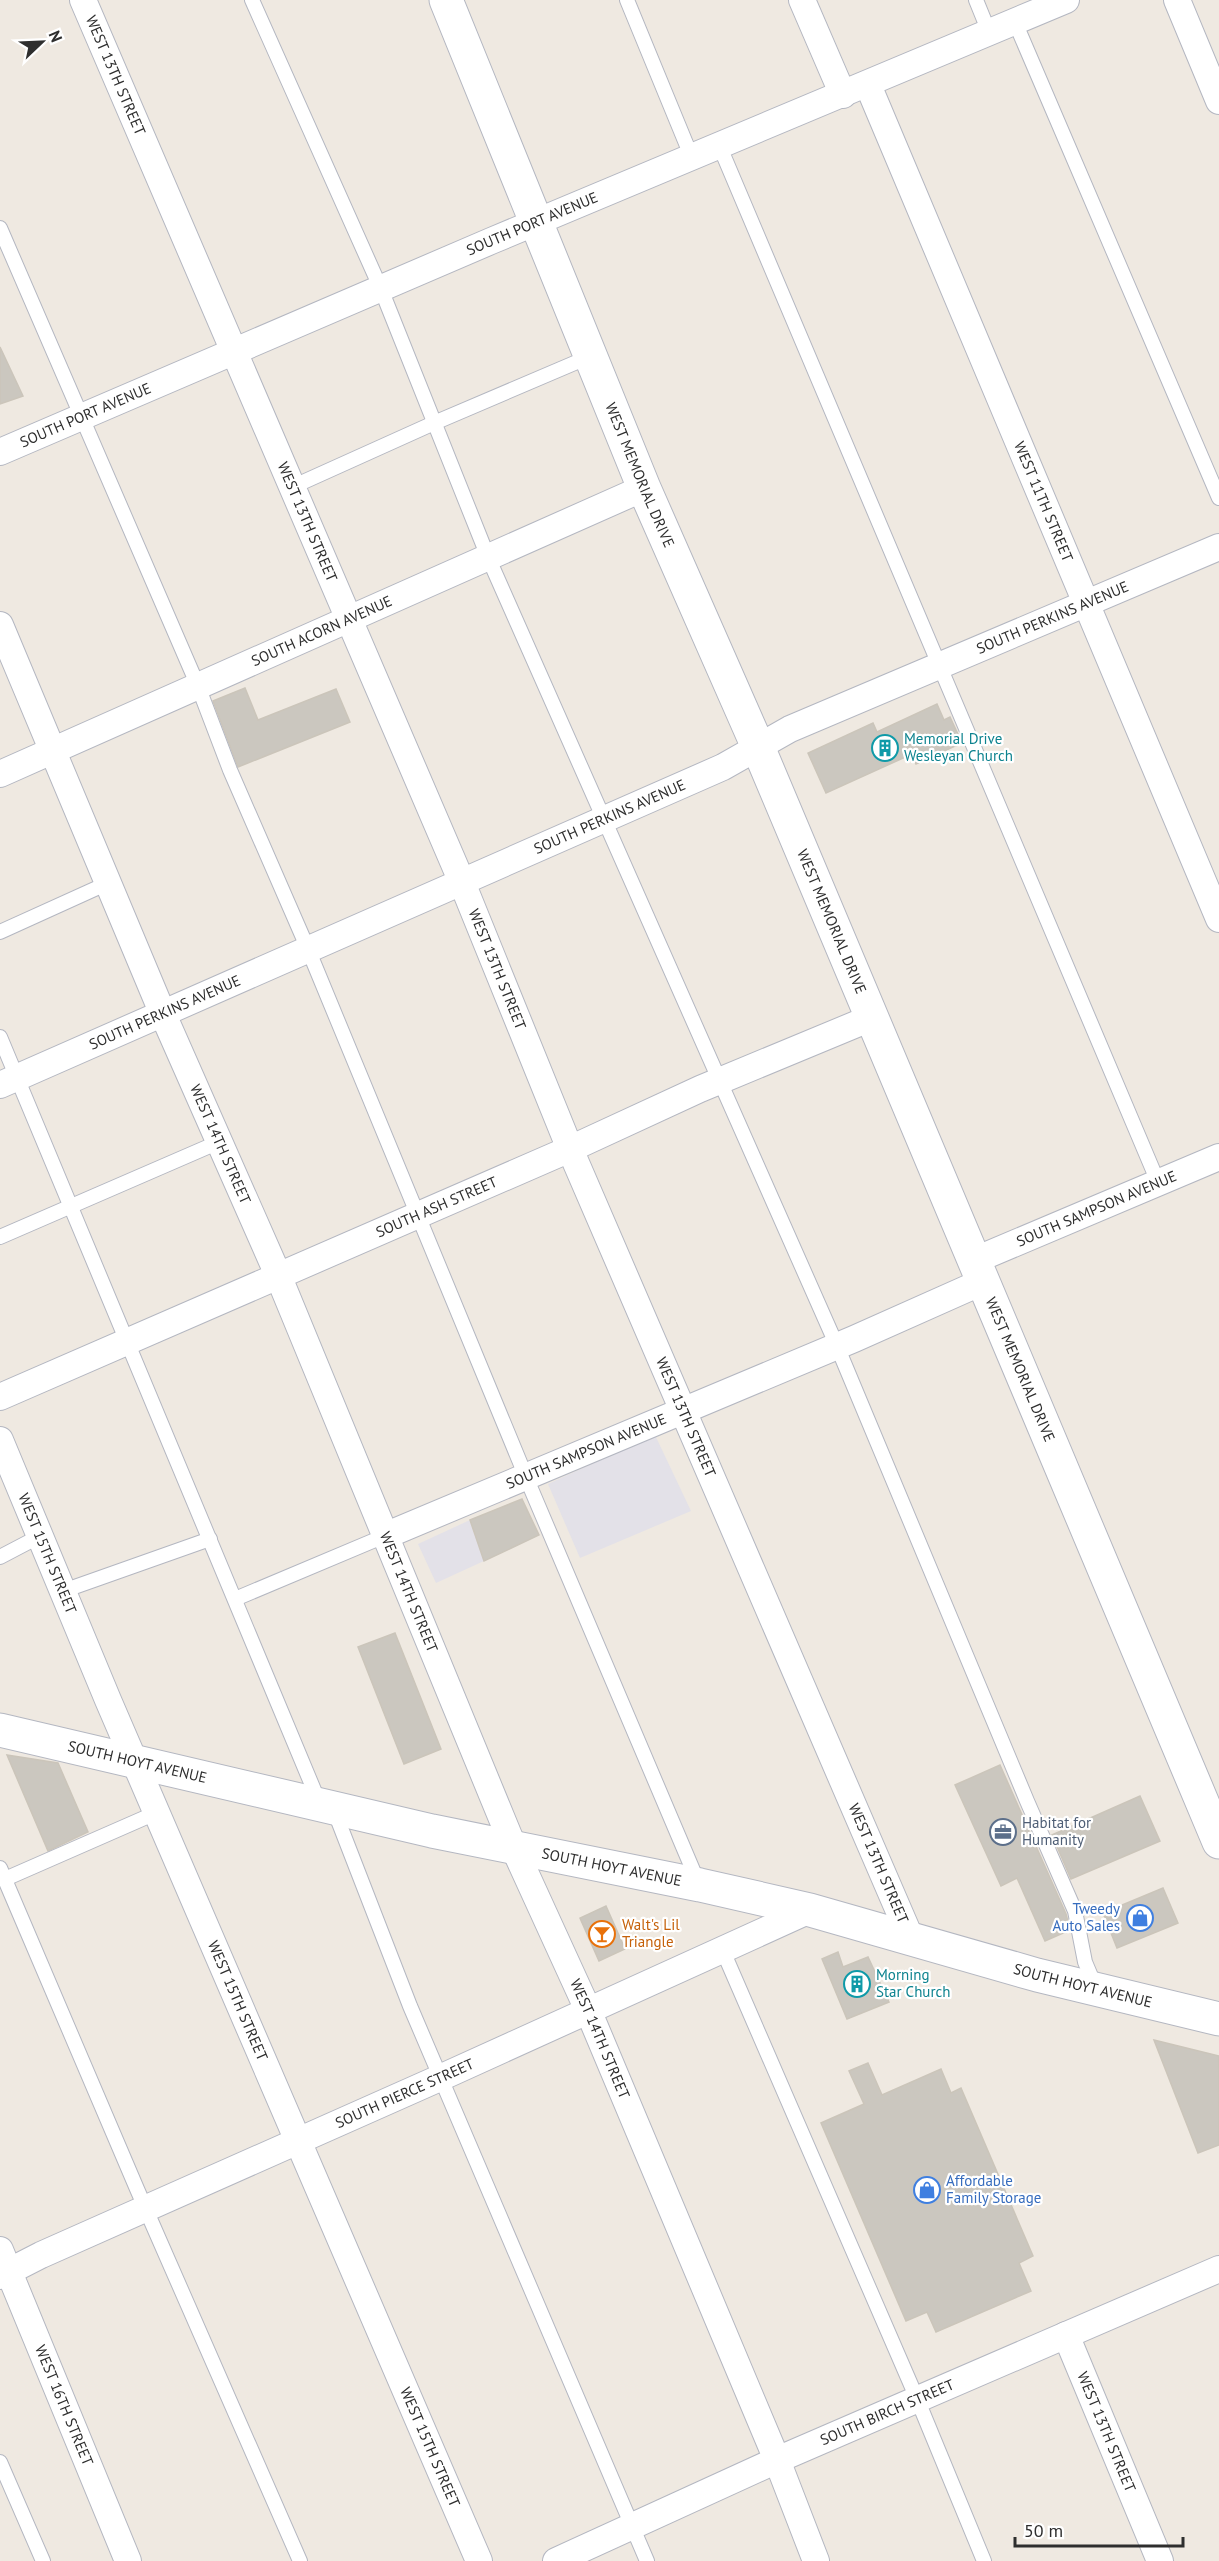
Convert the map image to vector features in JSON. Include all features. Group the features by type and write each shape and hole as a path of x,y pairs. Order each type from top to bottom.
{"main road":[{"name":"WEST MEMORIAL DRIVE","path":"446,0 644,488 758,747 978,1271 1210,1800 1219,1842"},
{"name":"SOUTH HOYT AVENUE","path":"0,1730 514,1848 700,1885 810,1910 1097,1991 1219,2019"}],"street":[{"name":"WEST 13TH STREET","path":"83,0 461,880 570,1149 911,1939"},
{"path":"802,0 843,95"},
{"name":"SOUTH PORT AVENUE","path":"0,452 1066,0"},
{"path":"1177,0 1219,101"},
{"name":"WEST 11TH STREET","path":"868,85 1219,919"},
{"name":"SOUTH ACORN AVENUE","path":"0,774 644,488"},
{"name":"SOUTH PERKINS AVENUE","path":"9,1081 461,880 723,767 790,729 1219,547"},
{"name":"WEST 14TH STREET","path":"0,626 162,1012 278,1275 514,1848 588,2010 777,2460 816,2561"},
{"name":"SOUTH ASH STREET","path":"0,1397 570,1149 720,1081 871,1018"},
{"name":"SOUTH SAMPSON AVENUE","path":"387,1535 837,1346 978,1271 1158,1182 1219,1157"},
{"name":"WEST 15TH STREET","path":"0,1440 478,2561"},
{"name":"SOUTH PIERCE STREET","path":"3,2266 41,2255 810,1910"},
{"name":"WEST 16TH STREET","path":"3,2266 128,2561"},
{"name":"SOUTH BIRCH STREET","path":"556,2561 633,2528 777,2460 918,2401 1066,2335 1217,2275"},
{"name":"WEST 13TH STREET","path":"1066,2335 1160,2561"}],"lane":[{"path":"252,0 381,289 488,557 837,1346 1075,1911 1085,1962 1097,1991"},
{"path":"627,0 692,158"},
{"path":"976,0 990,32"},
{"path":"1016,22 1219,498"},
{"path":"720,147 1158,1182"},
{"path":"0,228 198,686 230,770 308,949 526,1478 688,1862 700,1885"},
{"path":"292,488 434,423 591,356"},
{"path":"0,932 108,883"},
{"path":"0,1037 9,1081 71,1206 235,1599 326,1806 647,2561"},
{"path":"0,1237 219,1142"},
{"path":"235,1599 387,1535"},
{"path":"0,1557 40,1536"},
{"path":"63,1591 210,1539"},
{"path":"158,1812 3,1873 300,2561"},
{"path":"723,1951 918,2401 984,2561"},
{"path":"0,2462 43,2561"}],"shaded area":[{"path":"655,1435 691,1511 580,1558 548,1484"},
{"path":"470,1520 484,1561 436,1583 418,1544"}],"building":[{"path":"0,347 23,396 0,404"},
{"path":"245,688 258,720 336,689 350,722 238,767 213,701"},
{"name":"Memorial Drive Wesleyan Church","path":"937,704 944,720 950,717 962,743 916,764 912,754 826,793 808,753 873,723 877,732"},
{"path":"522,1499 539,1535 484,1561 470,1520"},
{"path":"395,1633 441,1749 404,1764 358,1647"},
{"path":"7,1755 58,1763 88,1832 48,1851"},
{"name":"Habitat for Humanity","path":"1000,1765 1066,1914 1070,1930 1045,1941 1017,1878 1001,1886 955,1785"},
{"path":"1140,1796 1160,1841 1071,1879 1052,1835"},
{"name":"Tweedy Auto Sales","path":"1163,1888 1178,1923 1117,1948 1103,1913"},
{"name":"Walt's Lil Triangle","path":"606,1906 625,1949 599,1961 580,1918"},
{"name":"Morning Star Church","path":"838,1952 843,1967 868,1957 889,2002 847,2019 822,1959"},
{"path":"1154,2040 1219,2056 1219,2145 1198,2153"},
{"name":"Affordable Family Storage","path":"868,2063 882,2095 941,2069 951,2093 961,2088 1033,2256 1019,2263 1031,2291 936,2332 927,2312 906,2321 821,2123 864,2104 849,2071"}],"place":[{"name":"Memorial Drive Wesleyan Church","path":"885,748"},
{"name":"Habitat for Humanity","path":"1003,1832"},
{"name":"Tweedy Auto Sales","path":"1140,1918"},
{"name":"Walt's Lil Triangle","path":"602,1934"},
{"name":"Morning Star Church","path":"857,1984"},
{"name":"Affordable Family Storage","path":"927,2190"}]}
